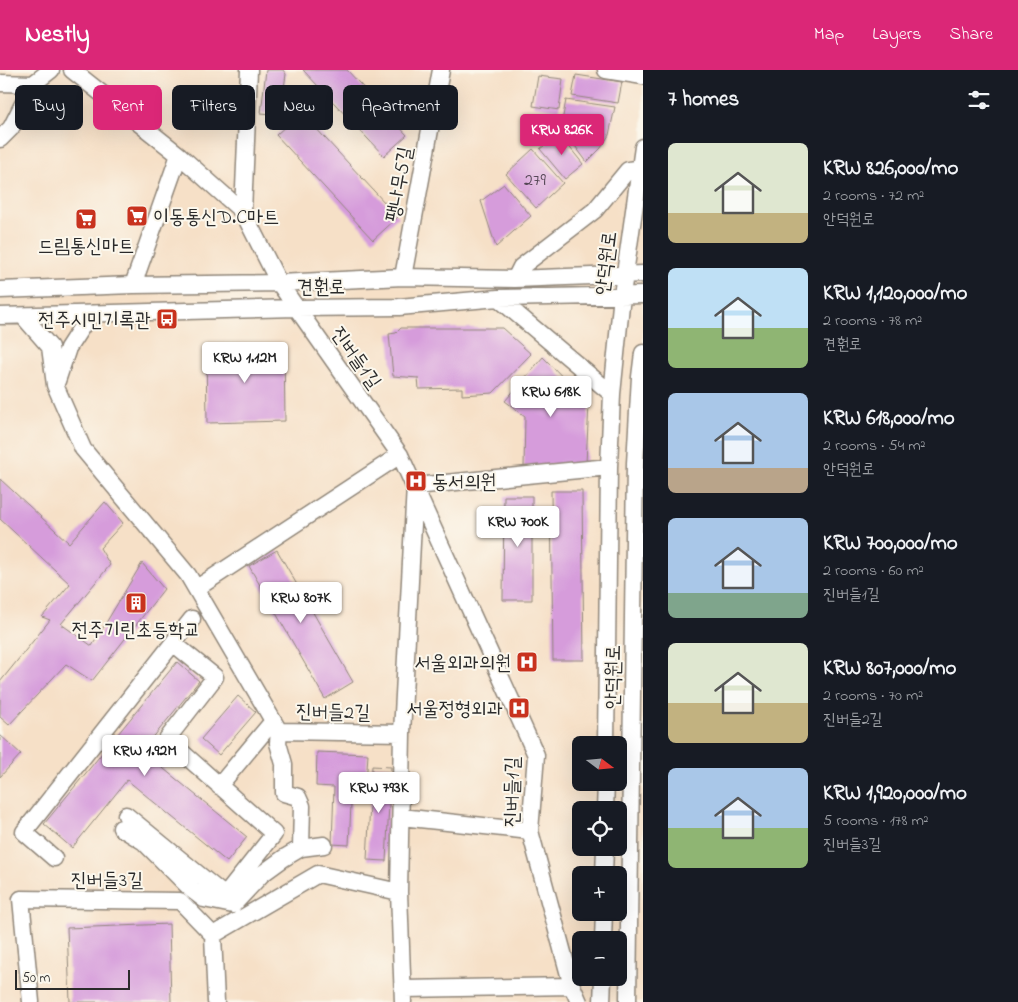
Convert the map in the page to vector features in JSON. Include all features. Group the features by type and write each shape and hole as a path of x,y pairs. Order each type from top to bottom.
{"street":[{"path":"0,139 11,128 33,84 51,70"},
{"path":"72,70 180,155 243,212"},
{"path":"243,212 250,70"},
{"name":"팽나무5길","path":"403,277 441,70"},
{"path":"606,70 643,76"},
{"path":"0,83 33,84"},
{"name":"안덕원로","path":"606,736 612,394 624,275 643,147"},
{"path":"133,285 180,155"},
{"path":"514,279 521,267 595,210 628,170 639,168"},
{"name":"진버들1길","path":"243,212 279,284 400,455 536,755 530,831 572,986 579,1002"},
{"name":"견훤로","path":"0,290 133,285 279,284 403,277 514,279 643,274"},
{"name":"견훤로","path":"0,316 399,307 498,298 643,295"},
{"path":"498,298 612,394"},
{"path":"90,314 59,350 55,386 83,449 197,588 400,455"},
{"path":"22,316 50,347 59,350"},
{"name":"안덕원로","path":"628,1002 639,570 635,463 643,353"},
{"path":"572,986 403,995 399,892 402,733 415,486 610,467"},
{"path":"609,568 639,570"},
{"name":"진버들2길","path":"197,588 276,726 402,733"},
{"path":"54,858 24,832 192,619"},
{"path":"173,643 215,677 167,739 274,834 225,896 124,822 204,900 233,905 262,874 284,858 301,848 324,845"},
{"path":"219,786 276,726"},
{"path":"276,726 278,743 284,764 284,793 298,797 302,806 301,848"},
{"path":"401,817 530,831"},
{"path":"216,1002 214,934 318,874 399,892"},
{"name":"진버들3길","path":"31,1002 21,899 180,900 214,934"},
{"path":"602,1002 603,986"}],"building":[{"path":"266,70 283,70 286,74 284,85 265,85 265,113 261,113"},
{"path":"303,70 347,70 361,85 343,85 343,112 333,102 333,85 317,85"},
{"path":"576,75 622,82 618,103 572,96"},
{"path":"538,76 563,79 559,110 533,106"},
{"path":"566,100 615,107 609,135 601,148 587,162 561,127"},
{"path":"281,130 318,130 398,217 373,240 276,135"},
{"path":"360,130 402,130 407,135 384,156"},
{"path":"559,134 583,164 565,179 540,149"},
{"path":"533,149 563,183 536,208 506,174"},
{"path":"504,184 531,216 496,247 481,201"},
{"path":"401,328 502,328 531,354 493,393 462,395 462,388 419,389 418,378 393,376 389,334 396,333"},
{"path":"284,345 285,421 207,423 206,347"},
{"path":"543,357 589,404 586,463 524,467 525,416 505,401"},
{"name":"전주기린초등학교","path":"0,479 69,543 105,502 123,523 100,548 110,565 61,624 92,646 142,563 164,589 92,681 66,664 9,725 0,717 0,682 50,620 42,617 70,584 0,519"},
{"path":"551,491 582,491 584,660 553,660"},
{"path":"504,496 532,496 532,600 503,600"},
{"path":"277,550 353,682 325,699 249,566"},
{"path":"177,662 199,681 142,751 247,837 227,862 127,780 72,848 44,824"},
{"path":"238,696 256,712 219,755 201,739"},
{"path":"0,735 21,754 0,777"},
{"path":"317,752 368,754 366,785 352,784 349,845 332,844 334,787 316,786"},
{"path":"372,766 391,767 386,861 367,860"},
{"path":"169,924 171,1002 70,1002 67,928"}],"place":[{"name":"이동통신D.C마트","path":"137,216"},
{"name":"드림통신마트","path":"86,219"},
{"name":"전주시민기록관","path":"167,319"},
{"name":"동서의원","path":"416,481"},
{"name":"전주기린초등학교","path":"136,603"},
{"name":"서울외과의원","path":"527,662"},
{"name":"서울정형외과","path":"519,708"}]}
